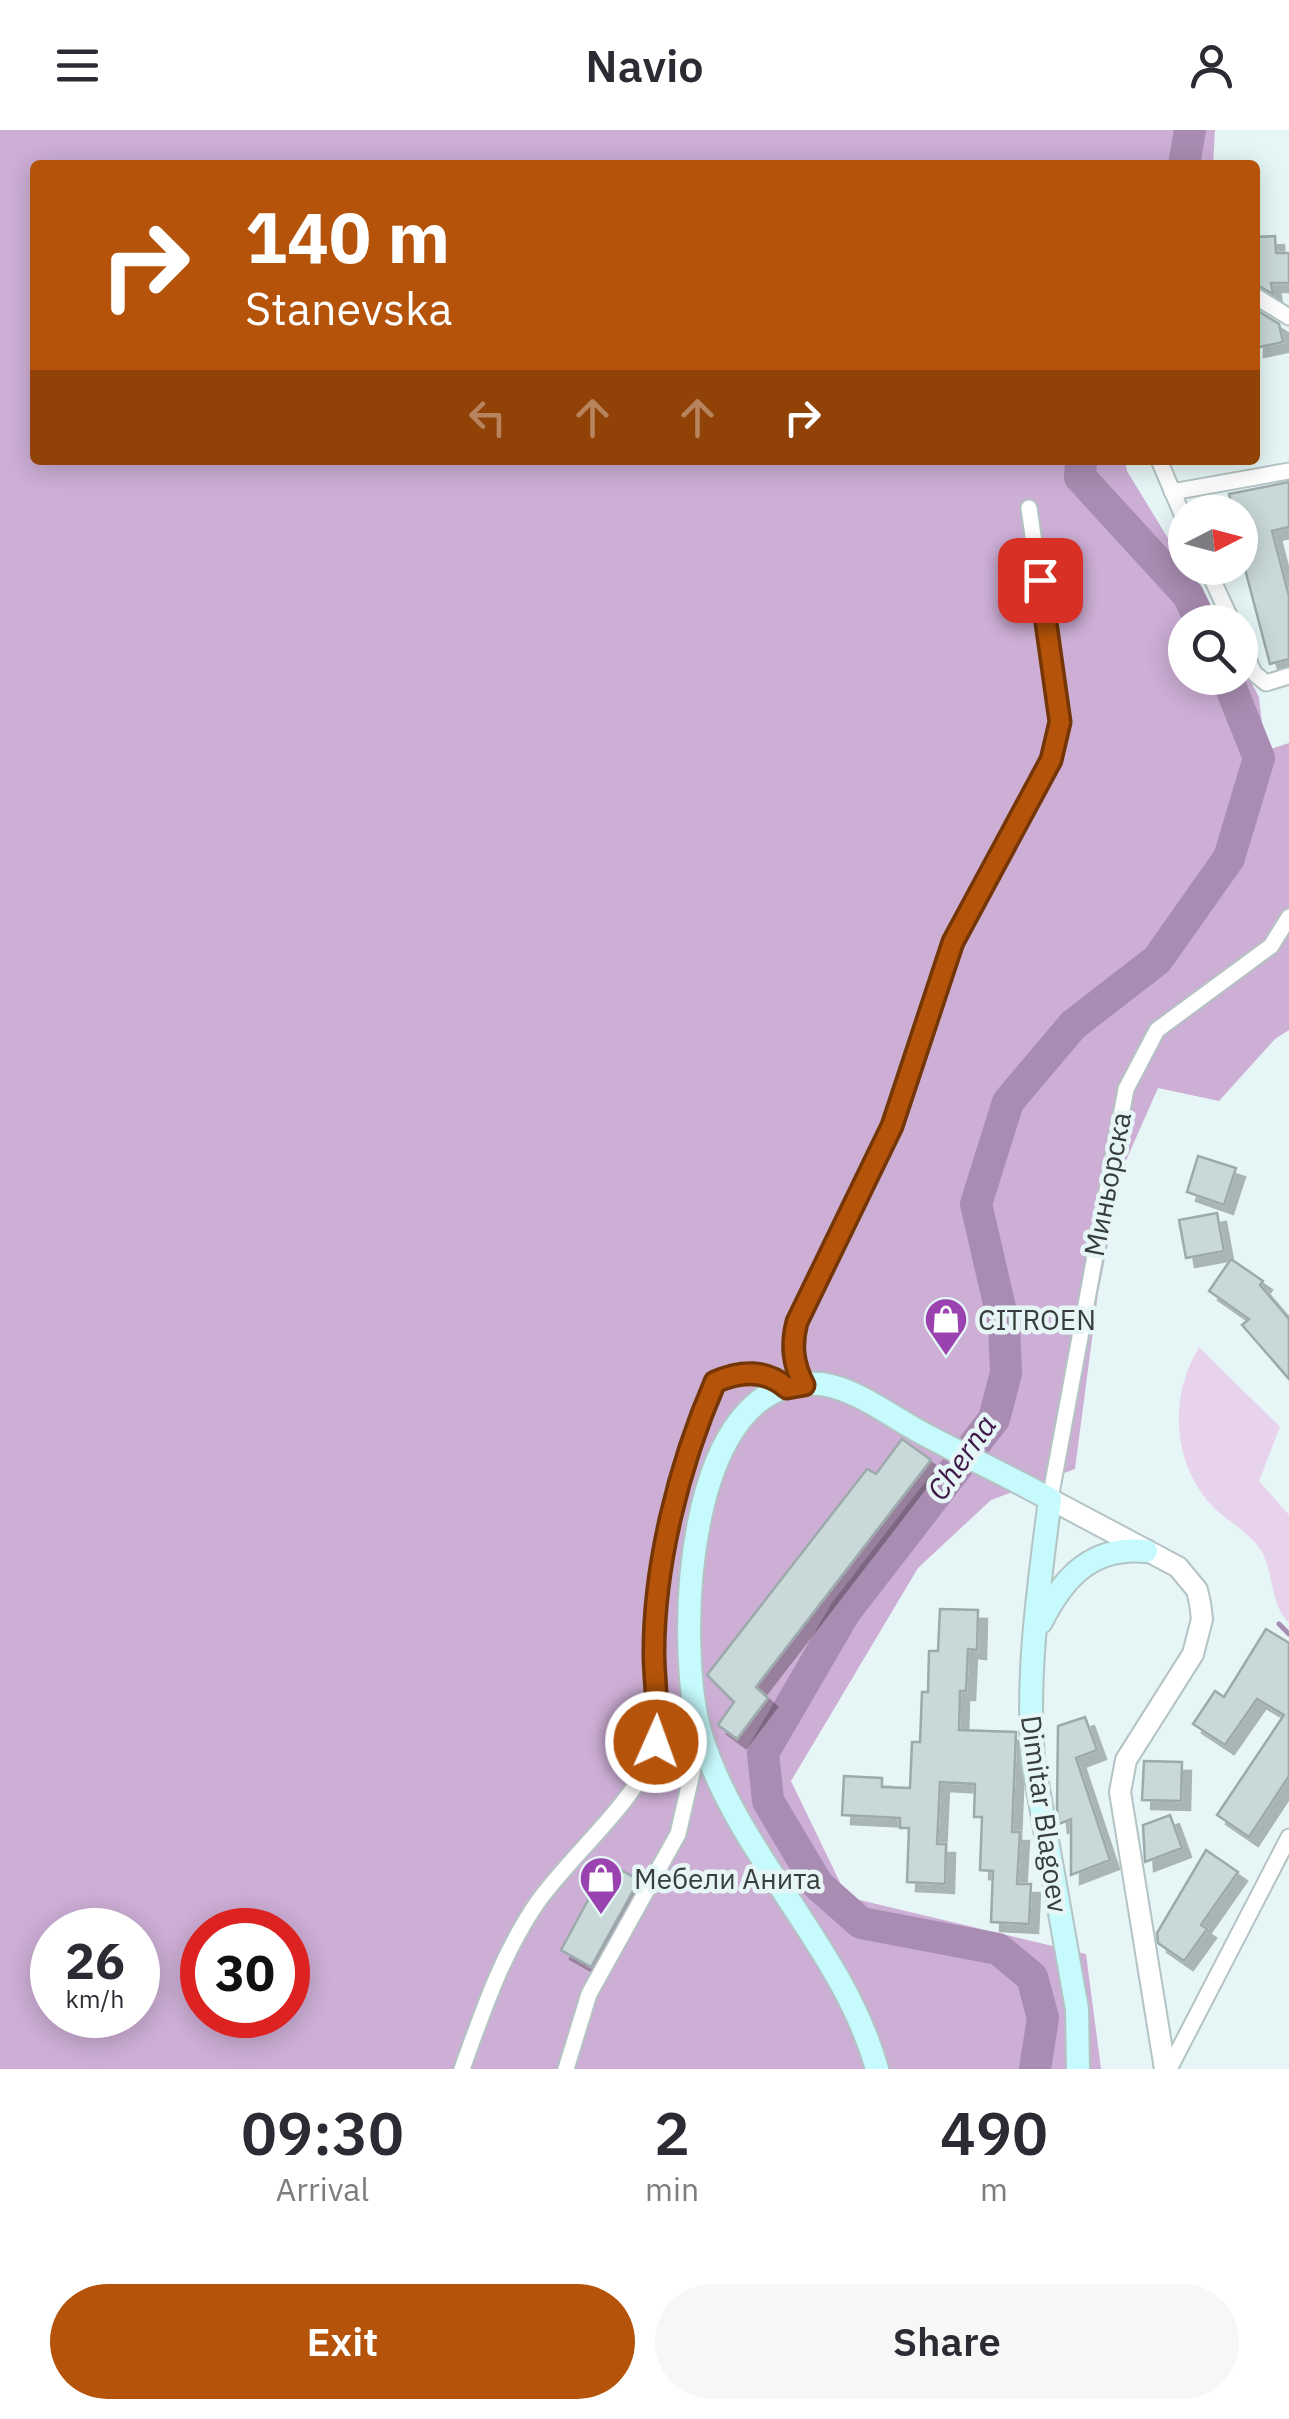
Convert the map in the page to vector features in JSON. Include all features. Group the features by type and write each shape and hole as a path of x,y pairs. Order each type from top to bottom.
{"main road":[{"path":"877,2069 855,2010 728,1798 700,1734 686,1652 688,1582 709,1482 733,1433 752,1411 796,1387 849,1392 1050,1499"},
{"name":"Dimitar Blagoev","path":"1050,1499 1028,1690 1032,1760 1077,2009 1078,2069"},
{"path":"1032,1638 1054,1597 1076,1570 1109,1551 1146,1551"}],"street":[{"path":"1260,299 1289,317"},
{"path":"1161,465 1173,495"},
{"path":"1172,492 1289,471"},
{"path":"462,2069 512,1943 538,1902 650,1763 660,1710 654,1659 661,1574 672,1521 715,1382 737,1372 776,1378 796,1387 792,1338 797,1322 892,1126 953,942 1051,760 1060,722 1029,508"},
{"path":"1258,677 1266,683 1289,676"},
{"name":"Миньорска","path":"1050,1499 1126,1089 1156,1030 1271,946 1289,918"},
{"path":"1050,1499 1187,1575 1197,1590 1202,1620 1186,1667 1126,1760 1120,1792 1168,2069"},
{"path":"566,2069 589,1994 678,1834 691,1792 700,1734"},
{"path":"1168,2069 1289,1838"}],"shaded area":[{"path":"0,130 1215,130 1213,160 30,160 30,465 1126,465 1168,538 1168,585 1196,585 1209,605 1168,605 1168,695 1258,695 1265,751 1289,743 1289,1030 1275,1039 1219,1101 1158,1088 1124,1165 1098,1293 1075,1469 991,1500 918,1568 791,1781 847,1897 1086,1954 1101,2069 0,2069"},
{"path":"1199,1347 1280,1427 1259,1481 1289,1515 1289,1623 1282,1615 1258,1546 1206,1499 1186,1463 1181,1444 1180,1404 1183,1384"}],"building":[{"path":"1275,236 1276,253 1289,253 1289,283 1271,283 1273,294 1260,287 1260,237"},
{"path":"1260,312 1279,324 1283,342 1260,347"},
{"path":"1289,482 1289,527 1272,531 1289,596 1289,659 1270,664 1258,605 1254,605 1249,585 1258,585 1258,495 1229,494"},
{"path":"1198,1156 1236,1168 1224,1205 1187,1192"},
{"path":"1217,1213 1224,1251 1186,1258 1179,1220"},
{"path":"1231,1259 1263,1281 1260,1285 1289,1319 1289,1379 1242,1325 1249,1319 1209,1291"},
{"path":"902,1439 931,1460 756,1687 768,1698 737,1739 718,1725 734,1702 707,1675 867,1469 876,1474"},
{"path":"940,1609 978,1610 977,1650 968,1649 966,1691 960,1691 959,1730 1016,1732 1012,1832 1020,1832 1017,1884 1031,1884 1029,1924 991,1922 993,1871 980,1870 982,1817 974,1817 975,1784 940,1782 937,1844 946,1844 945,1884 907,1882 909,1828 900,1828 900,1818 842,1815 844,1776 882,1778 882,1787 910,1788 912,1742 920,1742 922,1692 928,1692 929,1651 938,1651"},
{"path":"1266,1629 1289,1643 1289,1776 1249,1837 1217,1815 1284,1715 1257,1699 1225,1745 1193,1724 1215,1691 1224,1697"},
{"path":"1085,1717 1097,1750 1076,1758 1110,1860 1071,1875 1071,1819 1059,1824 1057,1808 1058,1726"},
{"path":"1144,1761 1182,1762 1181,1801 1142,1800"},
{"path":"1170,1815 1182,1848 1145,1862 1143,1825"},
{"path":"1206,1850 1238,1872 1201,1925 1207,1929 1184,1961 1158,1943 1157,1933"},
{"name":"Мебели Анита","path":"608,1863 639,1880 591,1967 561,1950"}],"waterway":[{"name":"Cherna","path":"1185,160 1190,130"},
{"name":"Cherna","path":"1081,465 1080,477 1193,605"},
{"name":"Cherna","path":"1035,2069 1043,2018 1032,1977 998,1949 861,1923 818,1885 768,1801 763,1753 845,1612 994,1419 1006,1373 1004,1325 976,1204 1008,1102 1073,1025 1157,960 1229,858 1259,758 1234,695"},
{"path":"1279,1624 1289,1634"}],"place":[{"name":"CITROEN","path":"946,1357"},
{"name":"Мебели Анита","path":"601,1916"}],"route":[{"path":"656,1742 660,1710 654,1659 661,1574 703,1409 715,1382 737,1372 776,1378 787,1388 804,1385 795,1368 792,1338 797,1322 892,1126 953,942 1051,760 1060,722 1040,580"}]}
